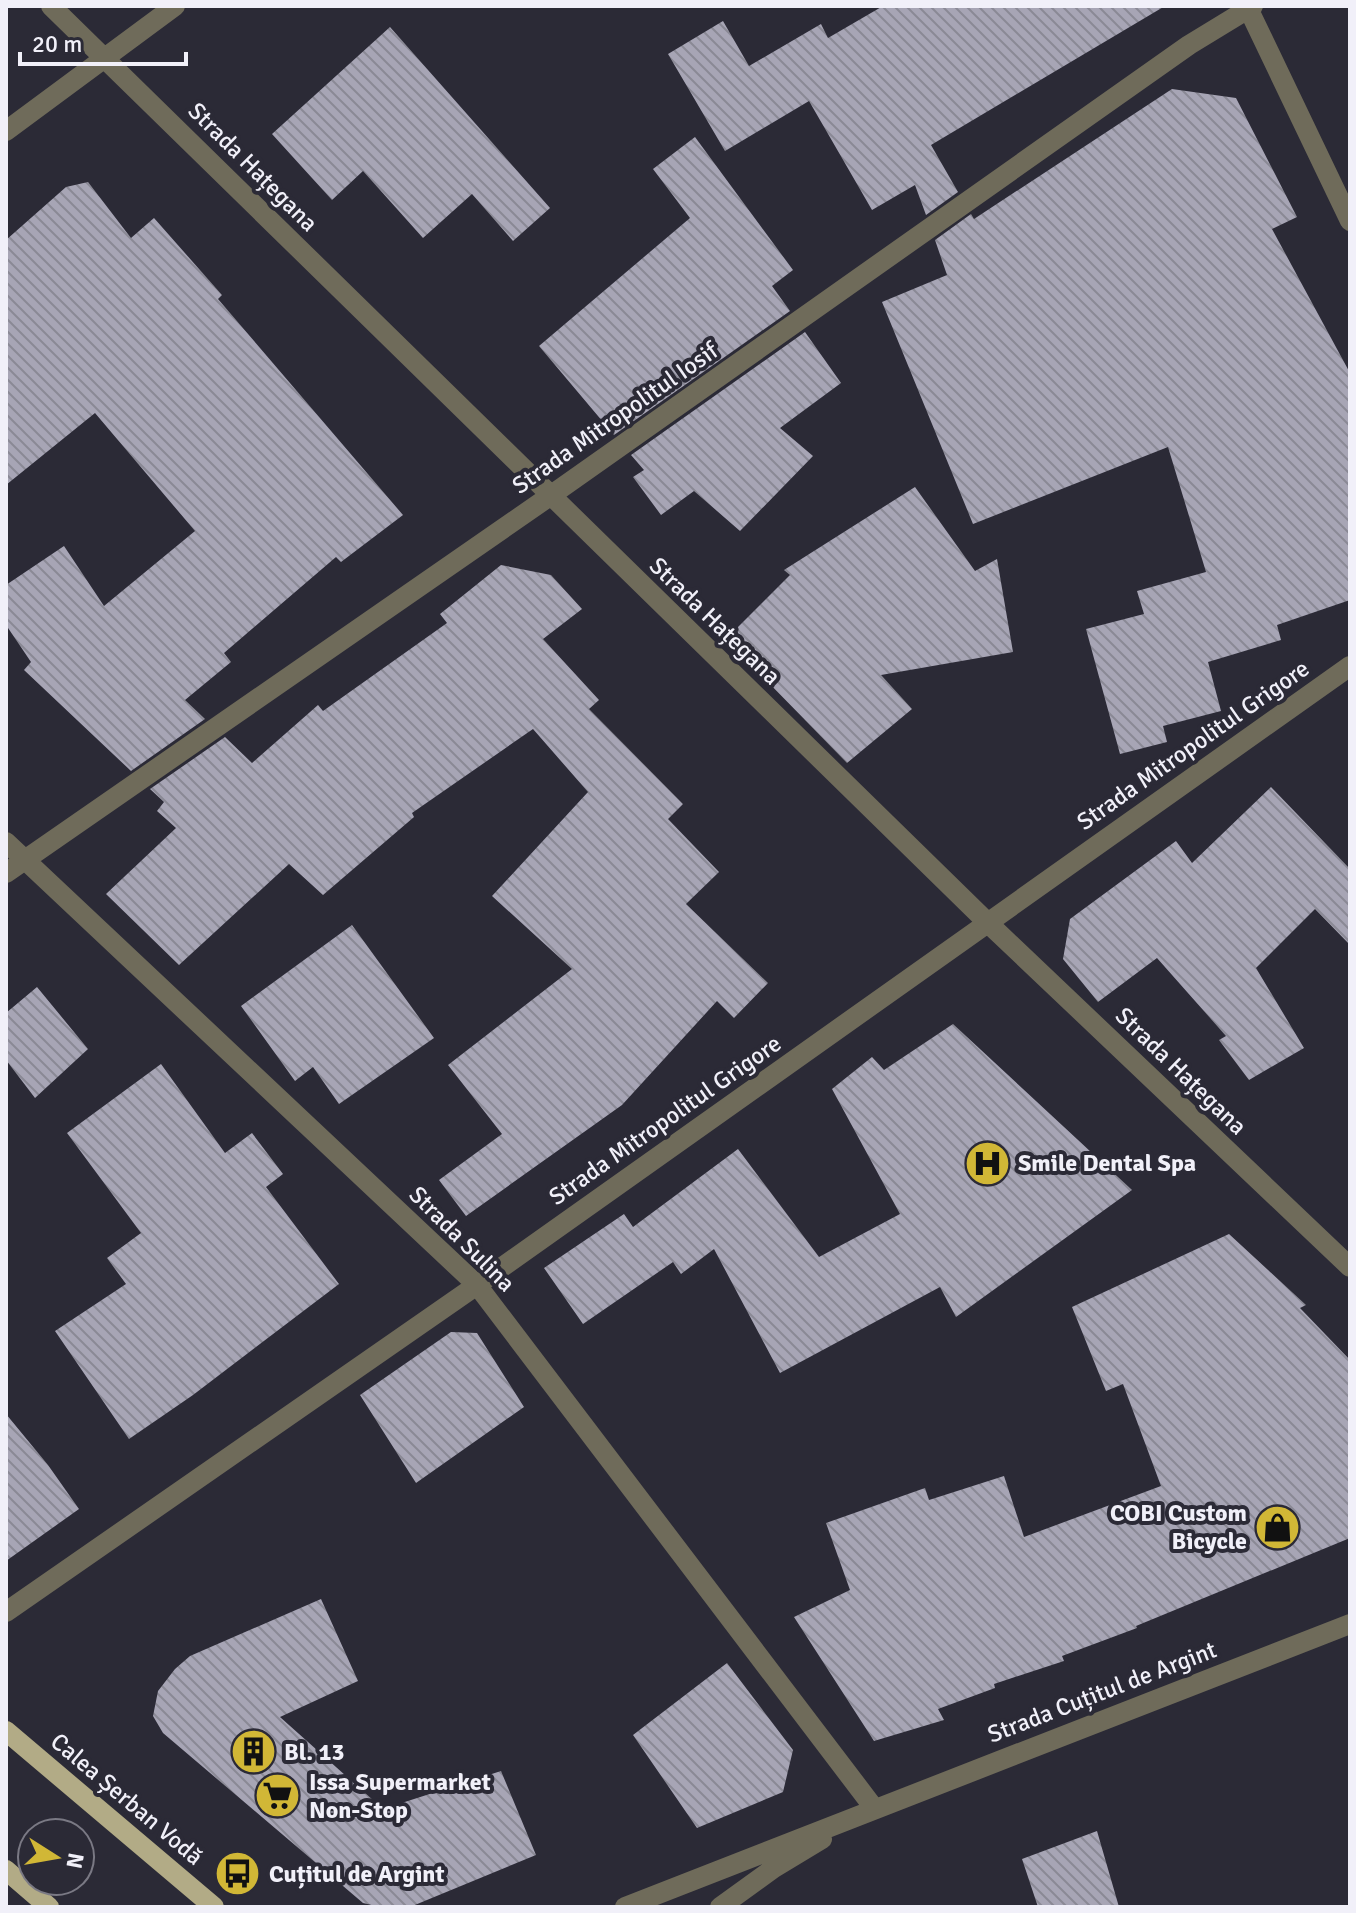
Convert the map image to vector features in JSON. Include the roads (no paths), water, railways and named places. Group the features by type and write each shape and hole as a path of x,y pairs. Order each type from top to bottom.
{"main road":[{"name":"Calea Șerban Vodă","path":"6,1731 214,1907"},
{"path":"6,1870 49,1907"}],"street":[{"name":"Strada Hațegana","path":"51,6 988,923 1350,1267"},
{"path":"6,131 175,6"},
{"path":"1249,7 1350,221"},
{"name":"Strada Mitropolitul Iosif","path":"6,873 550,496 1189,45 1249,7"},
{"name":"Strada Mitropolitul Grigore","path":"6,1612 477,1285 1350,666"},
{"name":"Strada Sulina","path":"6,842 477,1285 874,1808"},
{"name":"Strada Cuțitul de Argint","path":"625,1907 1350,1624"},
{"name":"Strada Cuțitul de Argint","path":"720,1907 774,1868 874,1808"}],"place":[{"name":"Smile Dental Spa","path":"987,1163"},
{"name":"COBI Custom Bicycle","path":"1278,1527"},
{"name":"Bl. 13","path":"253,1752"},
{"name":"Issa Supermarket Non-Stop","path":"278,1796"},
{"name":"Cuțitul de Argint","path":"238,1874"}]}
